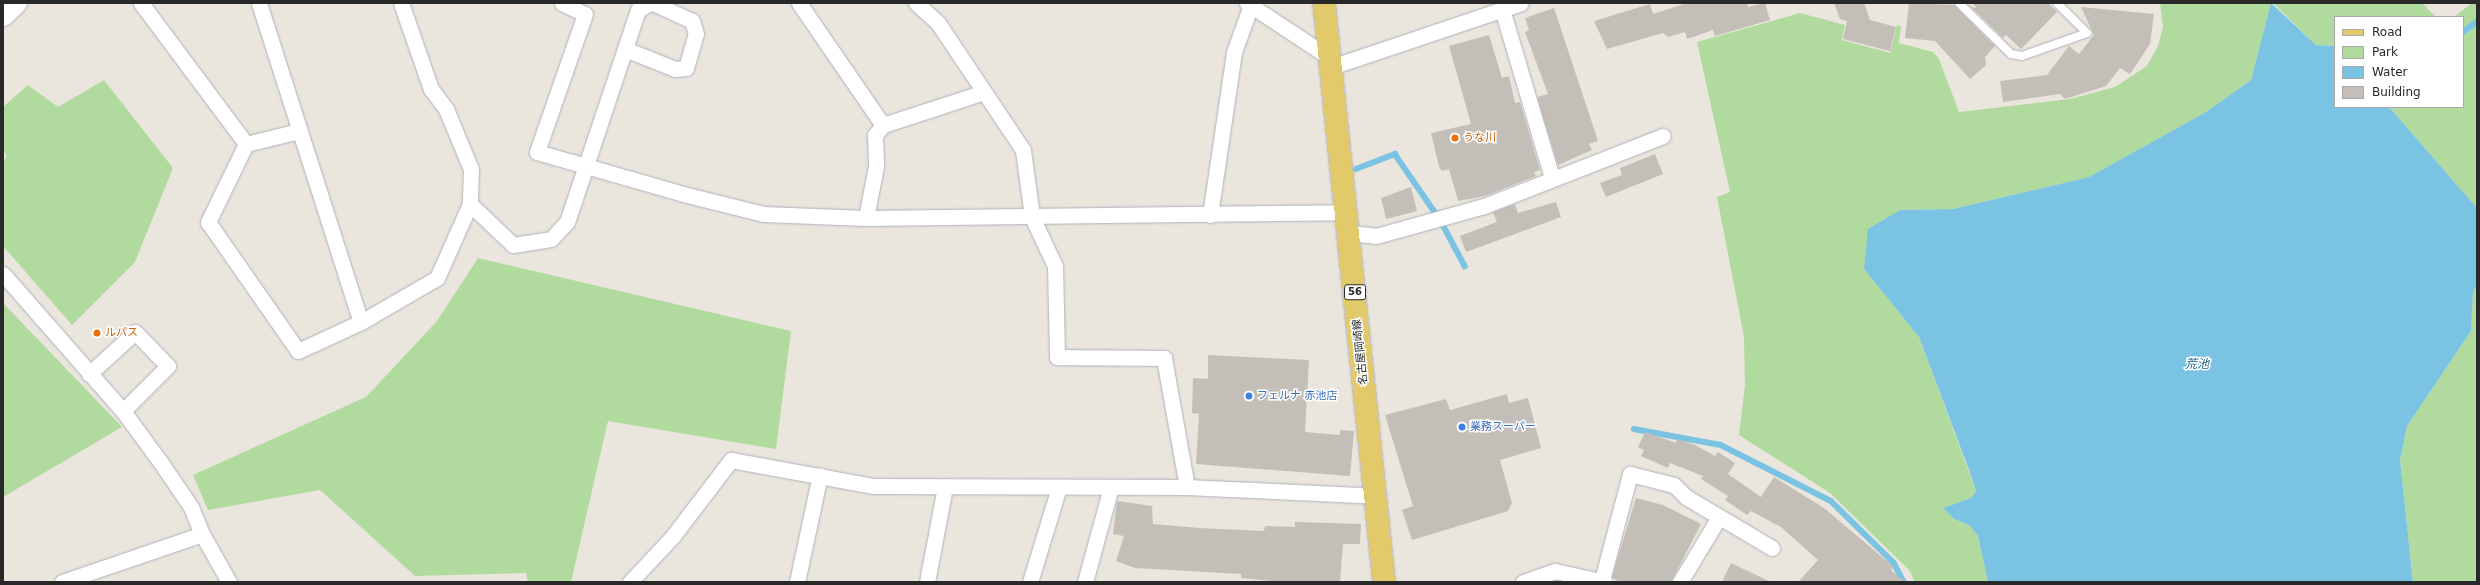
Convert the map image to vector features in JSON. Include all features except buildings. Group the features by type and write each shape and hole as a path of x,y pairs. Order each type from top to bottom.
{"main road":[{"name":"名古屋岡崎線","path":"1324,3 1384,582"}],"street":[{"path":"3,16 16,3"},
{"path":"140,3 246,144"},
{"path":"259,3 361,322"},
{"path":"246,144 208,222 298,351 361,322 437,278 470,204 471,169 446,109 432,89 401,3"},
{"path":"562,3 585,14 537,152 585,167 763,214 866,218 1210,215 1348,223 1376,236 1432,222 1484,206 1552,178 1663,136"},
{"path":"470,204 513,245 551,239 567,222 638,10 650,3"},
{"path":"625,49 675,69 686,68 696,34 692,21 654,3"},
{"path":"916,3 938,23 1023,150 1032,217 1055,266 1058,357 1164,358 1187,487"},
{"path":"1210,215 1234,52 1249,4 1330,62 1521,3"},
{"path":"798,4 883,125"},
{"path":"1502,9 1552,178"},
{"path":"866,218 876,166 875,135 883,125 984,92"},
{"path":"246,144 300,131"},
{"path":"3,274 123,411 191,507 202,534 229,582"},
{"path":"89,374 135,332 168,366 123,411"},
{"path":"630,582 673,536 731,460 873,486 1187,487 1375,496"},
{"path":"1523,582 1555,571 1604,581 1630,474 1674,485 1686,497 1772,548"},
{"path":"797,582 820,476"},
{"path":"1085,582 1111,486"},
{"path":"927,582 945,487"},
{"path":"1030,582 1059,487"},
{"path":"1680,582 1719,517"},
{"path":"62,582 202,534"}],"lane":[{"path":"1959,3 2011,54 2022,56 2087,33 2057,3"}],"green space":[{"path":"2160,3 2271,3 2251,80 2206,112 2089,177 1953,209 1900,210 1864,269 1919,337 1976,491 1971,498 1943,508 1954,519 1969,525 1978,536 1988,582 1915,582 1909,570 1830,493 1739,435 1745,385 1744,337 1717,197 1730,192 1697,42 1800,13 1845,25 1842,40 1890,53 1897,25 1901,26 1899,43 1933,52 1939,59 1959,112 2070,99 2115,87 2147,66 2158,46 2163,27"},
{"path":"2273,3 2422,3 2435,16 2334,16 2334,46 2316,45"},
{"path":"2472,3 2477,3 2477,208 2390,108 2464,108 2464,16 2455,16"},
{"path":"104,80 173,168 135,262 72,325 3,246 3,161 7,157 3,149 3,107 28,85 58,107"},
{"path":"478,258 791,331 776,449 608,421 571,582 528,582 526,573 415,576 320,490 208,510 193,475 366,397 437,321"},
{"path":"2477,285 2477,582 2413,582 2400,460 2407,426 2471,331 2473,292"},
{"path":"3,303 122,427 3,497"}],"water":[{"name":"荒池","path":"2271,3 2316,45 2334,46 2334,108 2390,108 2477,208 2477,285 2473,292 2471,331 2407,426 2400,460 2413,582 1988,582 1978,536 1969,525 1954,519 1943,508 1971,498 1976,491 1919,337 1864,269 1868,229 1900,210 1953,209 2089,177 2206,112 2251,80"}],"waterway":[{"path":"2464,31 2477,22"},
{"path":"1356,169 1395,154 1437,215"},
{"path":"1442,223 1465,266"},
{"path":"1634,429 1721,445 1831,501 1894,563 1904,582"}],"place":[{"name":"うな川","path":"1455,138"},
{"name":"ルパス","path":"97,333"},
{"name":"フェルナ 赤池店","path":"1249,396"},
{"name":"業務スーパー","path":"1462,427"}]}
